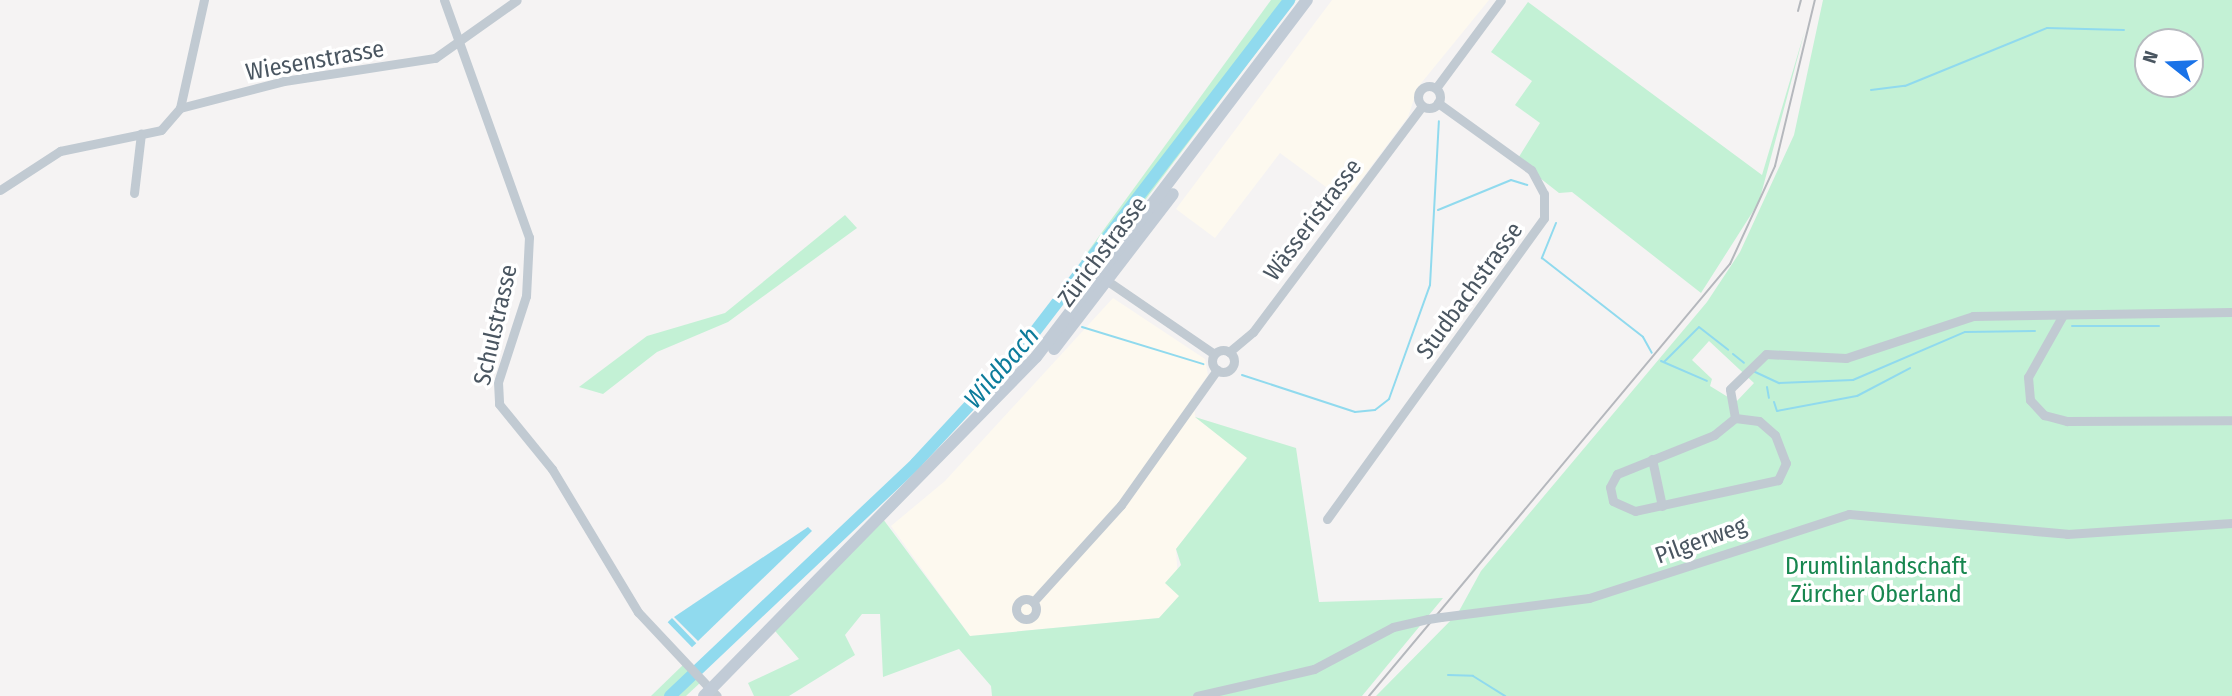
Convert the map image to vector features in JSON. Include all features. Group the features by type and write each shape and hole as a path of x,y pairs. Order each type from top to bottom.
{"main road":[{"name":"Zürichstrasse","path":"901,501 929,479 964,444 1106,279 1307,0"},
{"name":"Zürichstrasse","path":"693,696 901,501 1106,279"}],"street":[{"path":"180,108 204,0"},
{"name":"Schulstrasse","path":"444,0 529,237 526,296 498,382 499,404 552,469 638,612 704,685"},
{"name":"Wiesenstrasse","path":"0,190 42,159 161,130 180,108 284,81 435,58 458,39 517,0"},
{"path":"1422,106 1438,103 1436,88 1501,0"},
{"name":"Wässeristrasse","path":"1229,352 1253,332 1422,106 1420,90 1436,88"},
{"name":"Studbachstrasse","path":"1327,519 1544,218 1544,194 1531,170 1438,103"},
{"path":"134,193 141,133"},
{"path":"1033,602 1124,501 1217,370 1214,355 1106,279"},
{"path":"1735,418 1730,389 1763,355 1839,359 1960,317 2232,312"},
{"path":"2063,315 2028,377 2030,400 2044,415 2067,421 2232,420"},
{"path":"1214,355 1229,352 1232,368 1217,370"},
{"path":"1735,418 1759,421 1775,435 1785,459 1781,477 1662,506 1625,510 1611,496 1618,474 1714,435 1735,418"},
{"path":"1653,459 1662,506"},
{"name":"Pilgerweg","path":"1197,696 1314,669 1398,625 1441,617 1569,603 1849,514 2067,534 2232,523"}],"shaded area":[{"path":"1332,0 1489,0 1418,87 1408,117 1345,201 1280,153 1215,238 1176,209"},
{"path":"1113,298 1205,359 1208,375 1193,396 1195,417 1247,457 1176,549 1179,596 1159,618 970,636 891,526 945,481"}],"green space":[{"path":"1271,0 1296,0 1106,252 1081,261"},
{"name":"Drumlinlandschaft Zürcher Oberland","path":"1823,0 2232,0 2232,696 1376,696 1458,613 1481,571 1707,302 1740,252 1794,135","holes":["1709,341 1754,383 1736,402 1710,386 1712,379 1692,360"]},
{"path":"1528,2 1762,175 1805,30 1759,202 1701,293 1572,192 1559,193 1517,160 1540,123 1515,105 1532,81 1491,52"},
{"path":"845,215 857,228 728,322 657,352 603,394 579,387 647,336 725,313"},
{"path":"1195,417 1296,448 1319,602 1443,598 1362,696 992,696 991,686 959,649 883,677 880,614 862,614 845,635 855,655 789,696 754,696 748,683 799,659 770,625 883,519 970,636 1159,618 1179,596 1165,583 1181,565 1176,549 1247,458"},
{"path":"685,663 702,681 686,696 651,696"}],"water":[{"path":"808,527 812,531 698,641 674,617"},
{"path":"672,618 696,643 692,647 668,622"}],"waterway":[{"name":"Wildbach","path":"670,696 916,463 1020,351 1289,0"},
{"path":"1871,90 1905,86 2047,28 2124,30"},
{"path":"1242,375 1355,412 1375,410 1389,399 1430,285 1439,121"},
{"path":"1438,210 1511,180 1527,185"},
{"path":"1556,223 1542,258 1643,337 1652,353"},
{"path":"2072,326 2159,326"},
{"path":"1082,327 1203,364"},
{"path":"1664,362 1699,327 1728,350"},
{"path":"1753,371 1779,383 1853,380 1965,332 2035,331"},
{"path":"1733,354 1744,363"},
{"path":"1661,361 1707,381"},
{"path":"1774,402 1777,411 1857,396 1910,368"},
{"path":"1767,387 1769,398"},
{"path":"1448,675 1473,676 1505,696"}],"railway":[{"path":"1798,11 1801,0"},
{"path":"1369,696 1730,264 1775,166 1815,0"}]}
